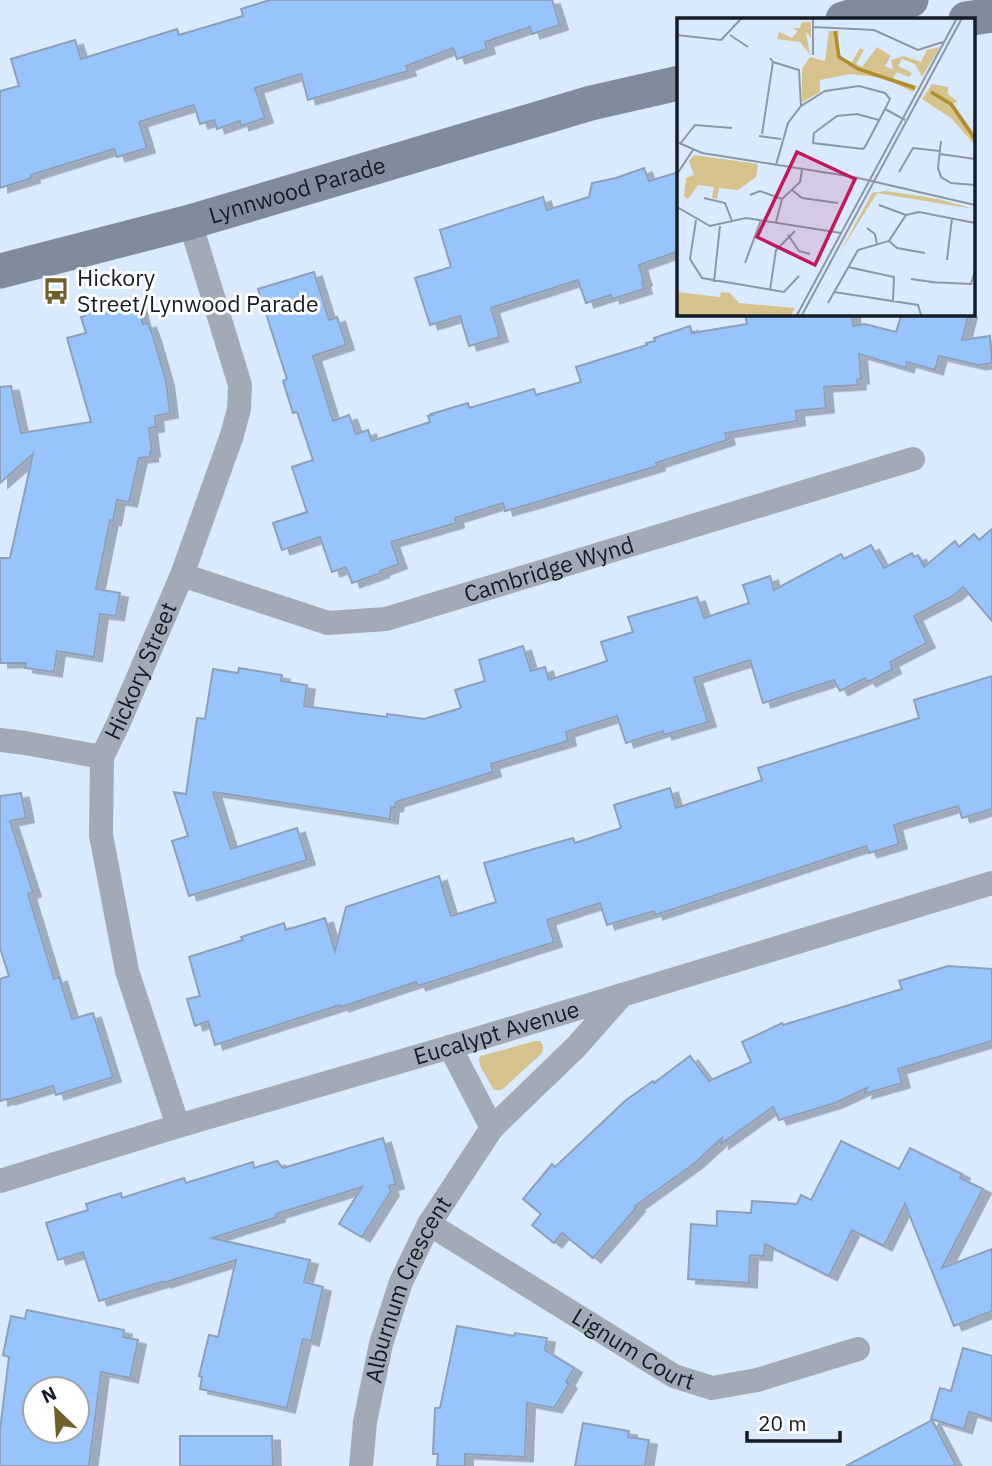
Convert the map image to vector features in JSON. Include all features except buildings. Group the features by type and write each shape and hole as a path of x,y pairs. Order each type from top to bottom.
{"main road":[{"path":"847,18 911,0"},
{"path":"973,18 992,15"},
{"name":"Lynnwood Parade","path":"591,103 677,71"},
{"name":"Lynnwood Parade","path":"0,271 190,222 591,103 677,83"}],"street":[{"name":"Hickory Street","path":"178,1126 127,971 101,835 102,757 182,575 239,409 240,385 190,222"},
{"name":"Cambridge Wynd","path":"182,575 328,624 386,619 913,459"},
{"path":"0,740 102,757"},
{"name":"Eucalypt Avenue","path":"0,1181 992,883"},
{"name":"Alburnum Crescent","path":"361,1466 365,1422 381,1344 401,1282 429,1224 492,1128 576,1047 622,994"},
{"path":"450,1047 492,1128"},
{"name":"Lignum Court","path":"429,1224 674,1376 712,1388 757,1380 858,1349"}],"shaded area":[{"path":"535,1041 542,1044 541,1054 504,1088 494,1090 480,1066 481,1056"}],"place":[{"name":"Hickory Street/Lynwood Parade","path":"56,291"}]}
